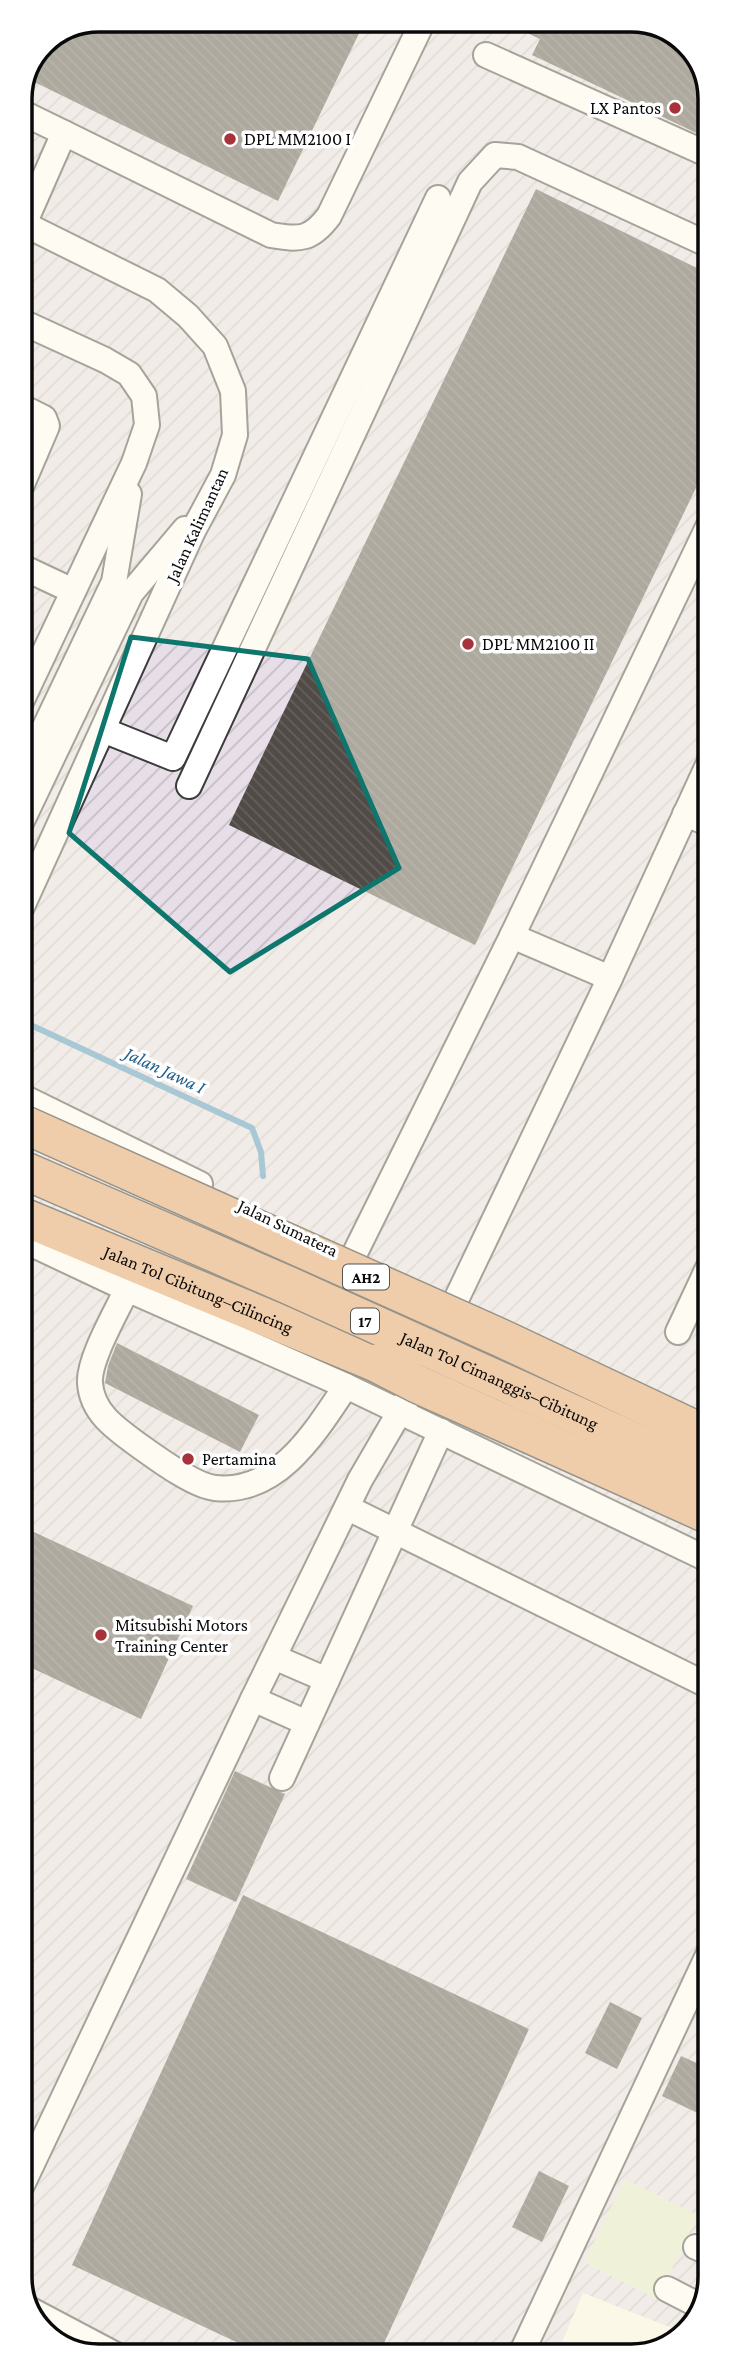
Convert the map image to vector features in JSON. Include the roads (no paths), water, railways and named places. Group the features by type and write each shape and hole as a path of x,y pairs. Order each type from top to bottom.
{"highway":[{"name":"AH2","path":"32,1128 501,1338 698,1431"},
{"name":"Jalan Tol Cimanggis–Cibitung","path":"32,1174 290,1286 698,1470"},
{"name":"Jalan Tol Cibitung–Cilincing","path":"32,1221 376,1363"},
{"path":"32,1243 376,1363"},
{"name":"Jalan Tol Cimanggis–Cibitung","path":"376,1363 698,1510"}],"street":[{"path":"32,117 271,235 293,239 317,232 329,216 418,32"},
{"path":"486,55 698,150"},
{"path":"32,201 64,132"},
{"path":"189,786 470,182 495,155 519,157 698,240"},
{"path":"103,730 173,758 438,198"},
{"name":"Jalan Kalimantan","path":"32,228 157,290 188,316 215,346 233,391 236,435 223,475 193,531 32,880"},
{"path":"32,327 105,360 128,374 144,396 147,425 134,463 73,591 32,663"},
{"path":"32,412 44,418 47,426 32,461"},
{"path":"32,754 114,582 134,463"},
{"path":"32,800 131,593 210,499"},
{"path":"352,1259 512,936 698,548"},
{"path":"32,572 73,591"},
{"path":"32,2164 360,1480 418,1382 698,786"},
{"path":"685,814 698,819"},
{"path":"512,936 610,978"},
{"name":"Jalan Sumatera","path":"32,1102 452,1308 698,1424"},
{"path":"32,1244 346,1386 698,1555"},
{"path":"127,1289 90,1372 92,1395 109,1424 172,1470 203,1484 213,1488 249,1485 280,1469 309,1441 346,1386"},
{"path":"678,1332 698,1289"},
{"path":"282,1777 441,1431"},
{"path":"348,1508 698,1681"},
{"path":"274,1657 327,1680"},
{"path":"253,1699 307,1723"},
{"path":"526,2344 698,1976"},
{"path":"667,2289 692,2302"},
{"path":"47,2319 91,2343"}],"waterway":[{"name":"Jalan Jawa I","path":"32,1026 252,1128 261,1152 263,1176"}],"place":[{"name":"LX Pantos","path":"675,108"},
{"name":"DPL MM2100 I","path":"230,139"},
{"name":"DPL MM2100 II","path":"468,644"},
{"name":"Pertamina","path":"188,1459"},
{"name":"Mitsubishi Motors Training Center","path":"101,1635"}]}
